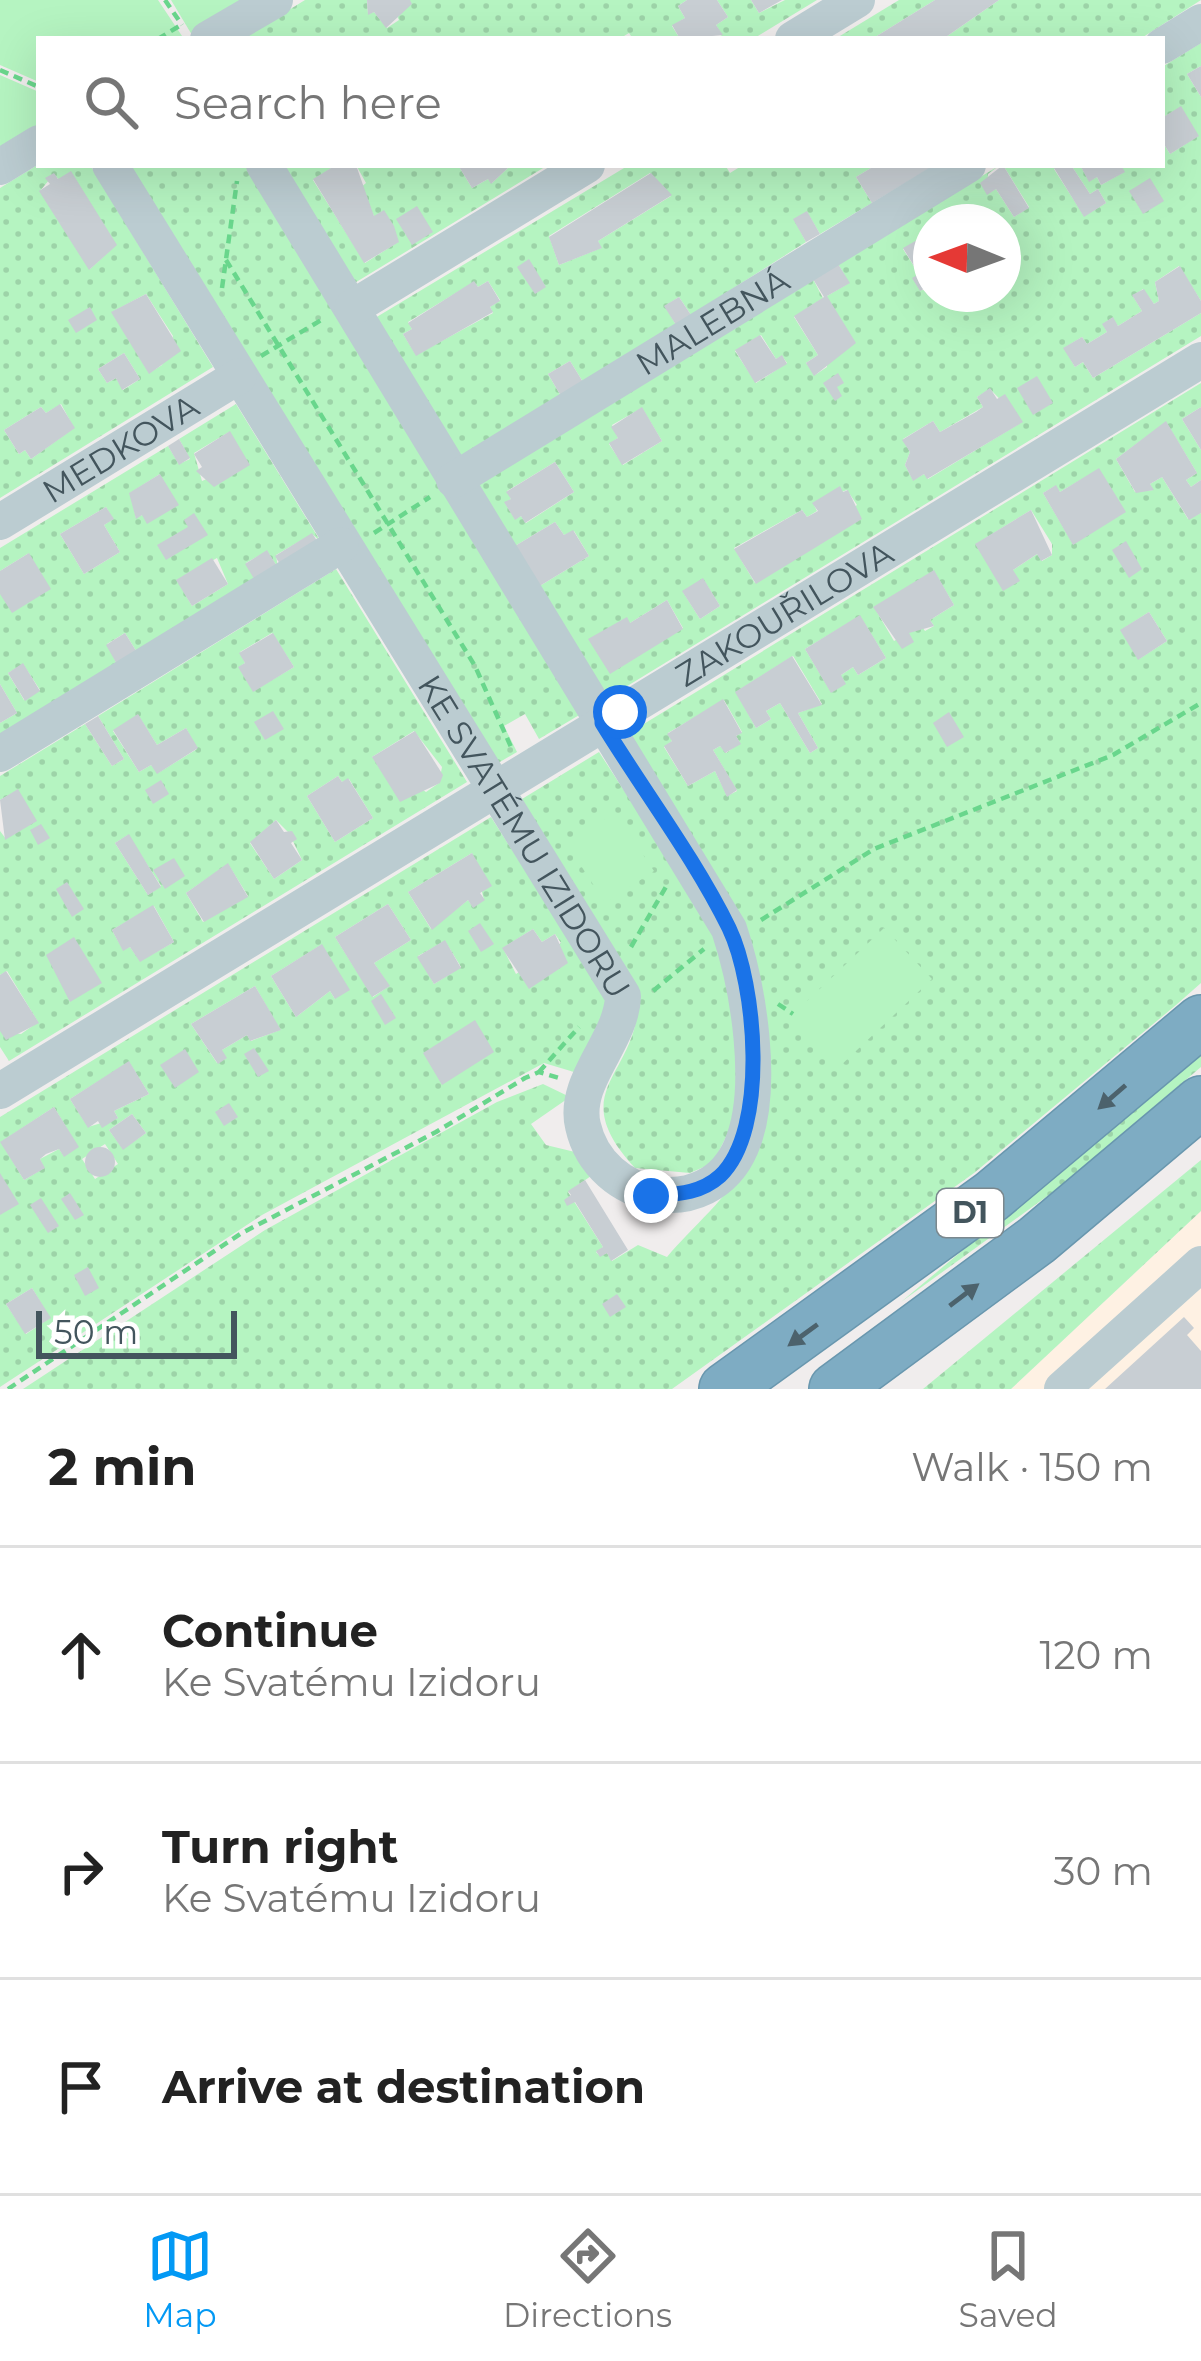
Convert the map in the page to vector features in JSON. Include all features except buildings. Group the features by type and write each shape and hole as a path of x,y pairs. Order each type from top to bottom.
{"highway":[{"name":"D1","path":"725,1389 992,1196 1201,1021"},
{"name":"D1","path":"836,1389 1036,1240 1201,1102"}],"street":[{"path":"213,36 275,0"},
{"path":"798,36 857,0"},
{"path":"1165,44 1201,22"},
{"path":"0,167 36,145"},
{"name":"KE SVATÉMU IZIDORU","path":"112,168 479,770 506,771 616,982 623,1015 588,1087 581,1122 587,1138 621,1184 651,1196 688,1193 723,1173 741,1148 748,1120 748,985 729,929 266,168"},
{"path":"352,308 582,168"},
{"name":"MALEBNÁ","path":"454,480 963,168"},
{"name":"ZAKOUŘILOVA","path":"0,1091 506,771 602,723 1201,360"},
{"name":"MEDKOVA","path":"0,522 239,376"},
{"path":"0,754 341,545"},
{"path":"1062,1389 1196,1278"}],"path":[{"path":"166,0 188,36"},
{"path":"0,70 36,87"},
{"path":"216,338 239,168"},
{"path":"226,260 475,665 506,771"},
{"path":"239,376 278,346 352,308"},
{"path":"341,545 362,542 454,480"},
{"path":"623,1015 729,929 760,921 874,849 1113,755 1201,703"},
{"path":"8,1389 239,1234 525,1078 539,1072 588,1087"}],"shaded area":[{"path":"1201,1211 1201,1389 1011,1389"}],"green space":[{"path":"0,0 158,0 182,36 36,36 36,81 0,65"},
{"path":"171,0 248,0 192,35"},
{"path":"305,0 367,0 368,14 374,12 387,28 399,20 396,14 410,0 687,0 678,6 685,18 672,26 678,36 247,36"},
{"path":"717,0 751,0 759,13 785,0 817,0 758,36 720,36 716,25 728,17"},
{"path":"899,0 935,0 877,36 840,36"},
{"path":"999,0 1201,0 1145,36 947,36"},
{"path":"1201,43 1201,66 1187,74 1201,97 1201,301 1179,266 1155,282 1159,301 1154,304 1143,289 1133,296 1142,311 1118,326 1112,318 1103,324 1107,332 1087,344 1082,337 1064,348 1075,367 1083,362 1093,378 1201,313 1201,336 606,699 538,587 589,556 574,531 564,535 555,522 515,546 475,487 813,279 823,298 794,317 818,355 806,363 815,375 827,367 827,296 849,283 838,264 913,218 913,243 903,249 913,265 913,312 1021,312 1021,212 1029,207 1005,168 1055,168 1084,216 1106,203 1098,189 1090,194 1073,168 1082,168 1089,181 1097,177 1101,185 1124,172 1122,168 1165,168 1165,146 1170,154 1198,136 1181,107 1165,116 1165,65","holes":["761,335 776,359 782,356 787,363 756,383 735,351","990,389 1022,422 928,479 924,474 913,480 905,465 910,452 903,439 933,421 940,432 983,407 977,397","642,408 662,441 623,465 609,444 618,438 612,425","555,462 574,492 526,523 521,516 515,519 505,503 511,499 507,491","847,490 857,505 755,583 734,548 802,510 807,517 817,511 813,503","703,579 720,606 700,619 683,592","667,600 683,628 610,673 630,623"]},
{"path":"0,75 36,91 36,128 0,149"},
{"path":"36,166 92,168 213,367 0,498 0,188","holes":["54,174 116,245 90,269 40,191","146,294 173,336 162,365 149,373 112,312","124,353 140,379 123,390 116,378 107,383 98,369","61,404 74,428 31,459 25,450 19,454 4,430 41,407 46,413"]},
{"path":"125,168 250,168 581,714 539,739 525,714 504,726 517,752 493,766"},
{"path":"284,168 331,168 313,180 365,263 398,242 374,216 360,188 366,183 358,168 460,168 472,188 488,179 492,183 508,168 543,168 353,284"},
{"path":"624,168 727,168 730,173 738,168 871,168 856,177 872,203 820,234 807,212 794,219 806,242 691,315 679,297 665,306 676,325 583,382 570,361 548,374 561,396 459,457 375,318","holes":["650,173 671,196 598,241 601,248 559,265 549,236","488,281 500,300 490,307 493,313 416,355 403,334 412,329 408,322 474,282 478,287"]},
{"path":"995,168 988,174 987,194 996,189 1006,204 936,204"},
{"path":"1201,383 1201,407 1182,419 1201,450 1201,480 1191,487 1186,480 1197,473 1166,422 1116,459 1135,492 1153,490 1150,484 1162,477 1188,519 1201,513 1201,983 1176,1005 974,1173 672,1389 23,1389 265,1230 497,1102 543,1084 570,1097 531,1124 546,1145 575,1152 591,1176 568,1192 603,1247 596,1252 600,1256 607,1253 612,1261 638,1245 667,1257 710,1211 740,1175 762,1122 768,1057 763,993 629,733","holes":["1099,469 1073,544 1043,493 1055,486 1060,492","1031,510 1052,544 1052,555 1042,561 1037,554 1013,570 976,544","934,571 954,605 930,620 934,626 925,631 921,625 894,641 874,607","1149,612 1167,641 1139,659 1121,630","860,616 886,658 858,675 853,667 841,675 831,692 805,649","793,656 822,704 798,713 818,748 810,753 780,703 766,711 771,719 756,728 736,692","724,700 742,732 736,736 740,743 726,753 720,746 713,750 737,791 727,796 715,771 688,786 664,747 672,741 668,733"]},
{"path":"236,404 321,542 312,534 276,555 278,568 267,551 246,563 256,582 138,654 125,633 107,644 118,666 0,737 0,723 17,713 0,684 0,594 29,553 0,571 0,548 168,446 179,464 190,459 179,439","holes":["229,432 209,478 202,481 194,453","160,474 142,515 136,518 130,493","106,507 113,519 104,525 120,552 84,574 60,534","217,558 228,584 192,606 177,580","23,664 40,690 24,700 8,673"]},
{"path":"336,569 467,782 9,1061 0,1047 0,1031 21,1034 38,1022 7,971 0,975 0,831 6,839 18,790 0,800 0,776 85,724 112,766 124,759 98,716","holes":["272,633 294,667 260,687 239,667 245,663 240,652","138,715 157,745 186,728 197,749 158,773 151,765 139,772 113,731","414,731 442,767 439,783 426,792 372,757","338,776 342,782 349,779 373,818 335,842 307,796","276,820 289,833 302,860 274,879 250,843","128,835 161,886 148,895 115,843","228,864 248,896 203,922 186,893","154,906 174,942 140,961 130,947 123,950 112,930"]},
{"path":"599,752 710,923 741,1011 739,1111 713,1163 690,1173 635,1168 614,1141 604,1099 636,1023 638,995 522,799"},
{"path":"615,812 654,871 605,903 567,844"},
{"path":"491,817 612,1006 574,1072 544,1063 262,1215 0,1387 0,1117","holes":["472,853 484,900 473,907 468,900 431,929 408,892","388,904 411,940 374,963 389,986 373,997 335,937","533,929 542,942 555,934 561,943 516,974 503,948","445,941 461,967 434,984 418,956","321,945 335,999 330,991 296,1017 271,976","255,986 280,1030 251,1041 247,1035 222,1050 217,1063 191,1024","129,1062 149,1094 114,1111 118,1118 88,1127 70,1099","54,1107 78,1147 64,1156 59,1149 40,1159 44,1168 24,1180 1,1142","132,1114 146,1133 123,1149 109,1130","105,1144 118,1164 95,1179 82,1159","32,1288 50,1318 26,1334 6,1304"]},
{"path":"884,928 932,979 837,1069 789,1018"},
{"path":"1201,1051 1201,1067 1057,1189 901,1302"},
{"path":"1201,1160 1201,1211 1011,1389 923,1389"}],"route":[{"path":"620,712 602,723 729,929 750,1003 748,1120 741,1148 707,1186 651,1196"}]}
